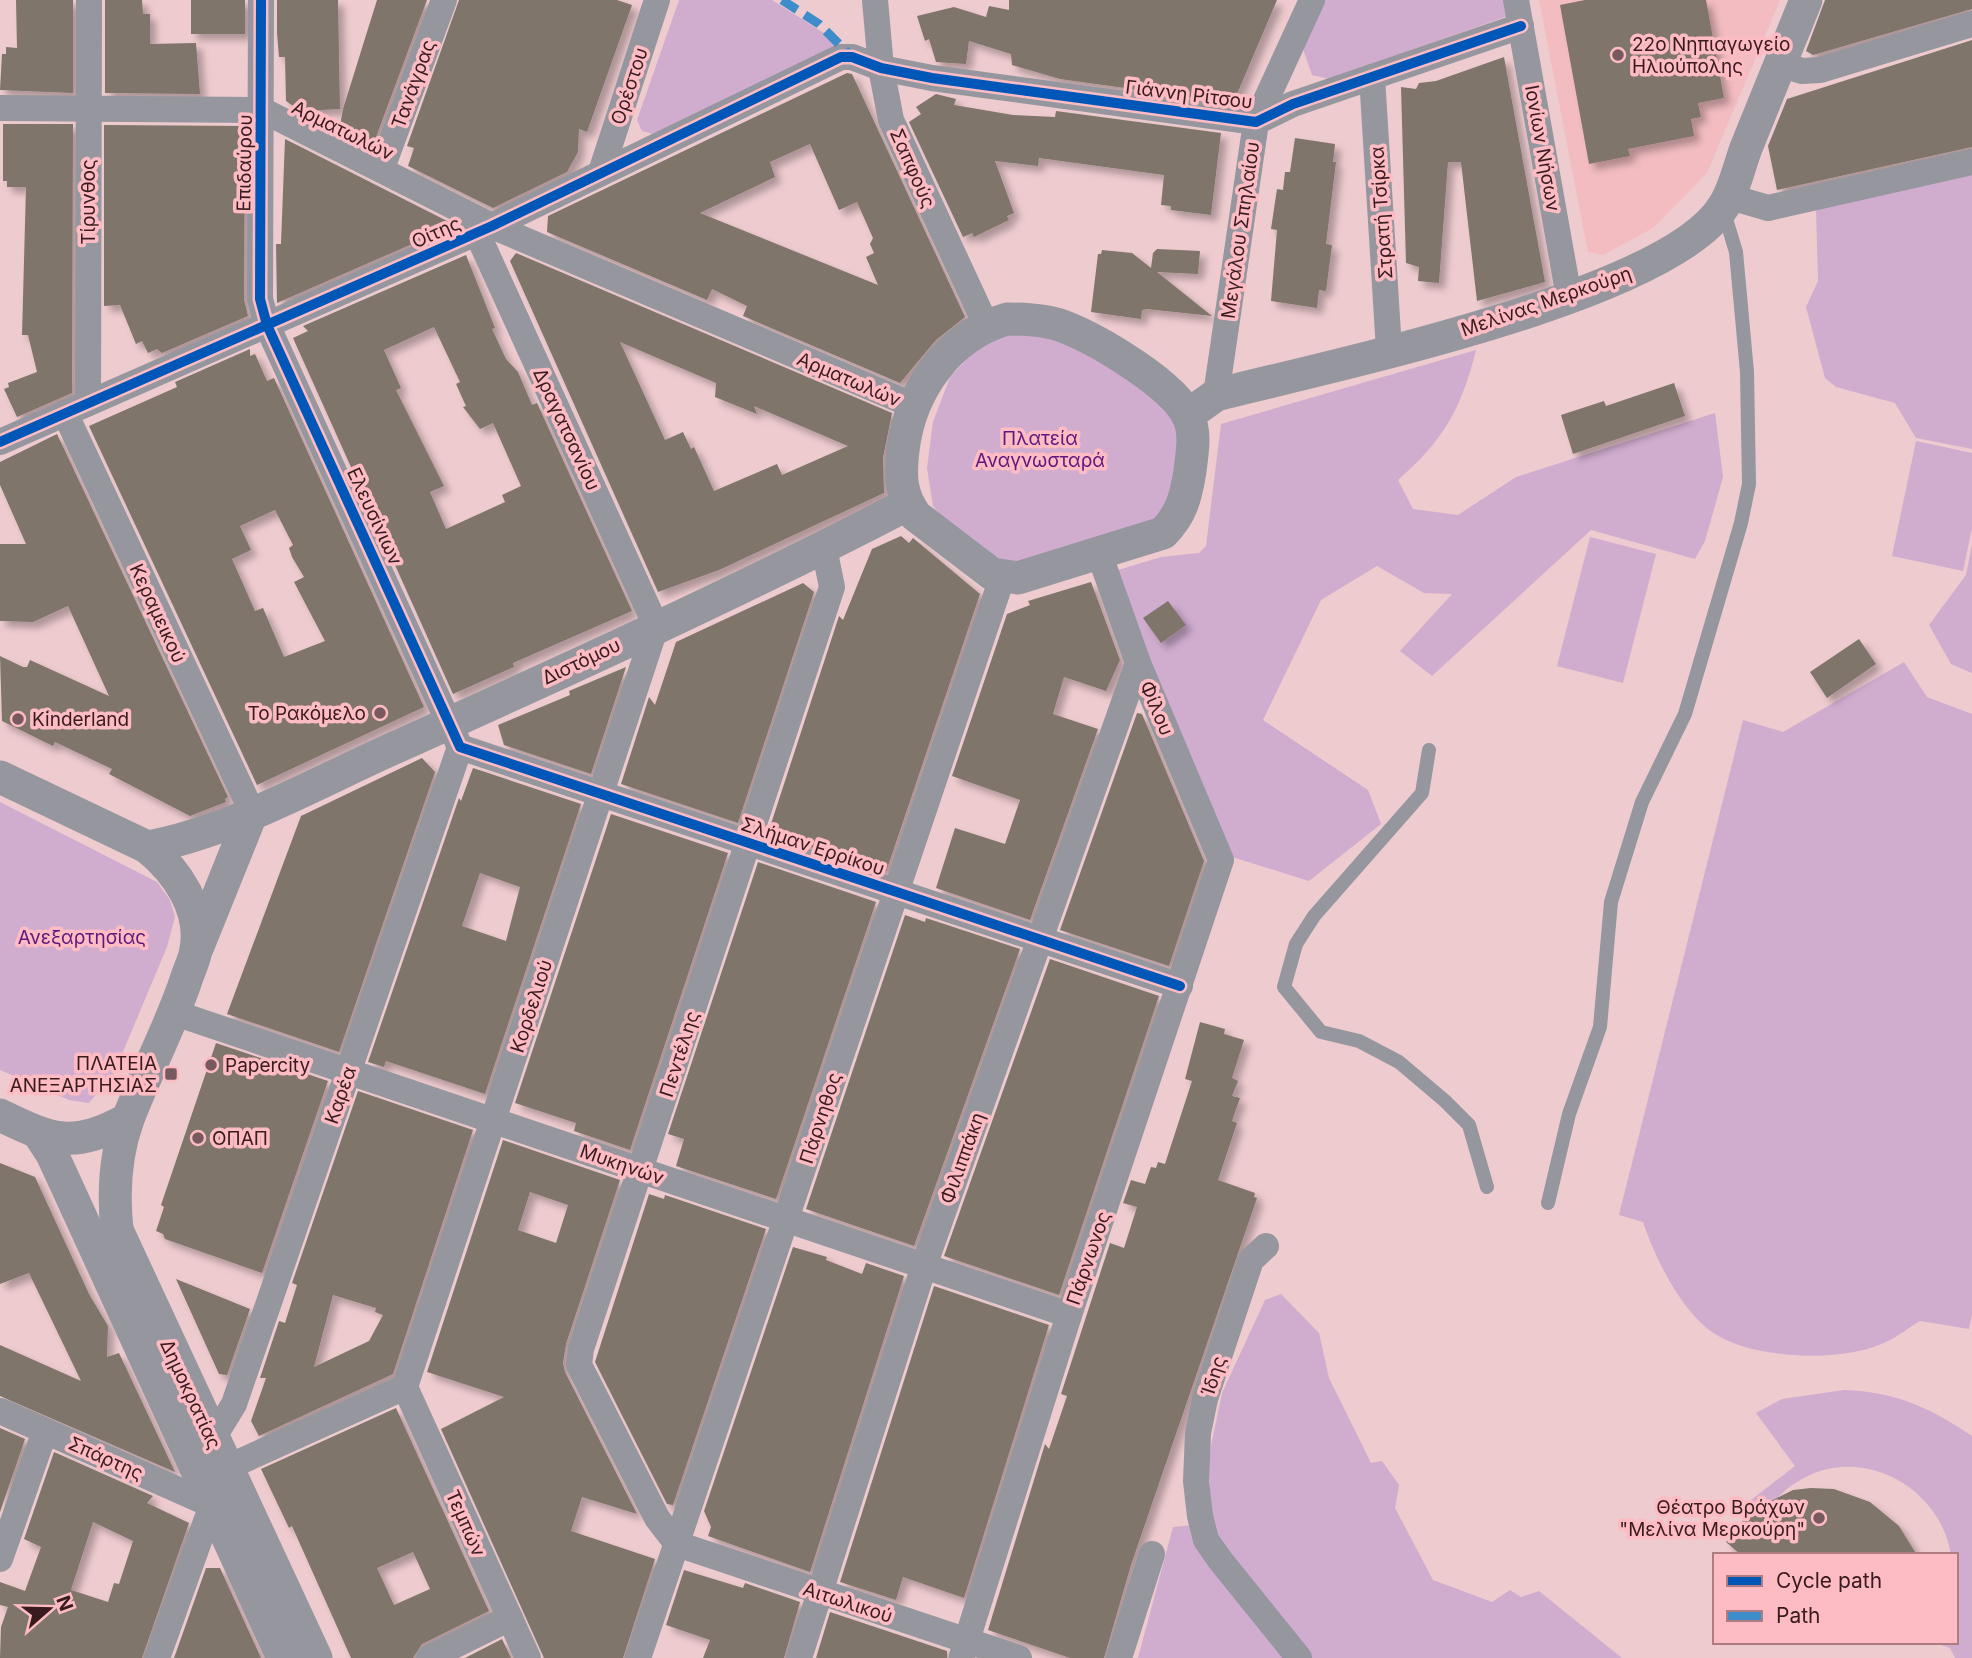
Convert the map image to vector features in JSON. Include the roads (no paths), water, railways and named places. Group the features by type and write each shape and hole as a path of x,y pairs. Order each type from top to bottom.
{"street":[{"name":"Τίρυνθος","path":"77,408 88,108 89,0"},
{"name":"Επιδαύρου","path":"261,0 260,299 267,325"},
{"name":"Τανάγρας","path":"382,168 444,0"},
{"name":"Ορέστου","path":"601,172 657,0"},
{"name":"Σαπφούς","path":"875,0 881,68 891,120 986,325"},
{"name":"Μεγάλου Σπηλαίου","path":"1216,395 1256,122 1312,0"},
{"name":"Ιονίων Νήσων","path":"1516,0 1569,297"},
{"name":"Μελίνας Μερκούρη","path":"1216,395 1486,324 1569,297 1660,259 1689,241 1725,202 1805,0"},
{"path":"1780,64 1802,71 1820,70 1972,24"},
{"name":"Γιάννη Ρίτσου","path":"881,68 932,78 1256,122 1293,104 1521,26"},
{"name":"Οίτης","path":"0,442 484,230 829,62 852,57 881,68"},
{"name":"Στρατή Τσίρκα","path":"1372,77 1389,350"},
{"name":"Αρματωλών","path":"0,108 262,110 382,168 484,230 912,405"},
{"path":"1725,202 1768,208 1972,162"},
{"name":"Δραγατσανίου","path":"484,230 656,626"},
{"path":"1017,319 1064,326 1139,368 1188,415 1193,444 1186,499 1178,516 1163,533 1018,578 1002,578 992,574 916,516 908,505 900,477 905,431 912,405 921,389 952,350 986,325 1017,319"},
{"name":"Ελευσίνιων","path":"267,325 456,735"},
{"path":"1188,415 1216,395"},
{"name":"Κεραµεικού","path":"77,408 252,812"},
{"name":"Διστόμου","path":"147,847 178,842 456,735 656,626 824,548 908,505"},
{"name":"Πεντέλης","path":"677,1544 657,1518 579,1365 581,1349 750,844 832,587 824,548"},
{"name":"Φίλου","path":"1099,553 1138,663 1221,860"},
{"name":"Πάρνηθος","path":"638,1658 1002,578"},
{"name":"Κορδελιού","path":"405,1387 656,626"},
{"name":"Φιλιππάκη","path":"799,1658 924,1266 1138,663"},
{"name":"Σλήμαν Ερρίκου","path":"456,735 601,794 1180,986"},
{"name":"Καρέα","path":"219,1454 348,1071 456,735"},
{"path":"0,777 147,847 165,862 186,891 193,913 197,948"},
{"path":"197,948 252,812"},
{"name":"Πάρνωνος","path":"965,1650 1069,1315 1221,860"},
{"name":"Δημοκρατίας","path":"197,948 175,1013 128,1119 120,1148 113,1196 117,1230 316,1658"},
{"name":"Μυκηνών","path":"175,1013 1069,1315"},
{"path":"0,1115 39,1134 77,1139 100,1135 128,1119"},
{"name":"Δημοκρατίας","path":"39,1134 52,1154 283,1658"},
{"name":"Ίδης","path":"1266,1246 1251,1260 1205,1399 1196,1458 1200,1517 1206,1539 1220,1560 1299,1658"},
{"path":"219,1454 405,1387"},
{"name":"Τεμπών","path":"405,1387 528,1658"},
{"name":"Σπάρτης","path":"0,1411 212,1505"},
{"path":"0,1559 45,1431"},
{"path":"157,1658 212,1505"},
{"name":"Αιτωλικού","path":"677,1544 821,1592 965,1650 1019,1658"},
{"path":"1119,1658 1152,1554"},
{"path":"429,1658 510,1618"}],"lane":[{"path":"1548,1203 1569,1114 1600,1027 1611,902 1642,802 1685,714 1741,523 1749,484 1747,372 1736,252 1725,202"},
{"path":"1429,750 1422,793 1314,916 1296,944 1284,987 1321,1032 1359,1041 1399,1062 1445,1101 1469,1125 1487,1187"}],"place":[{"name":"22ο Νηπιαγωγείο Ηλιούπολης","path":"1618,55"},
{"name":"Το Ρακόμελο","path":"380,713"},
{"name":"Kinderland","path":"18,719"},
{"name":"Papercity","path":"211,1065"},
{"name":"ΠΛΑΤΕΙΑ ΑΝΕΞΑΡΤΗΣΙΑΣ","path":"171,1074"},
{"name":"ΟΠΑΠ","path":"198,1138"},
{"name":"Θέατρο Βράχων \"Μελίνα Μερκούρη\"","path":"1819,1518"}],"park label":[{"name":"Πλατεία Αναγνωσταρά","path":"1040,449"},
{"name":"Ανεξαρτησίας","path":"82,937"}]}
